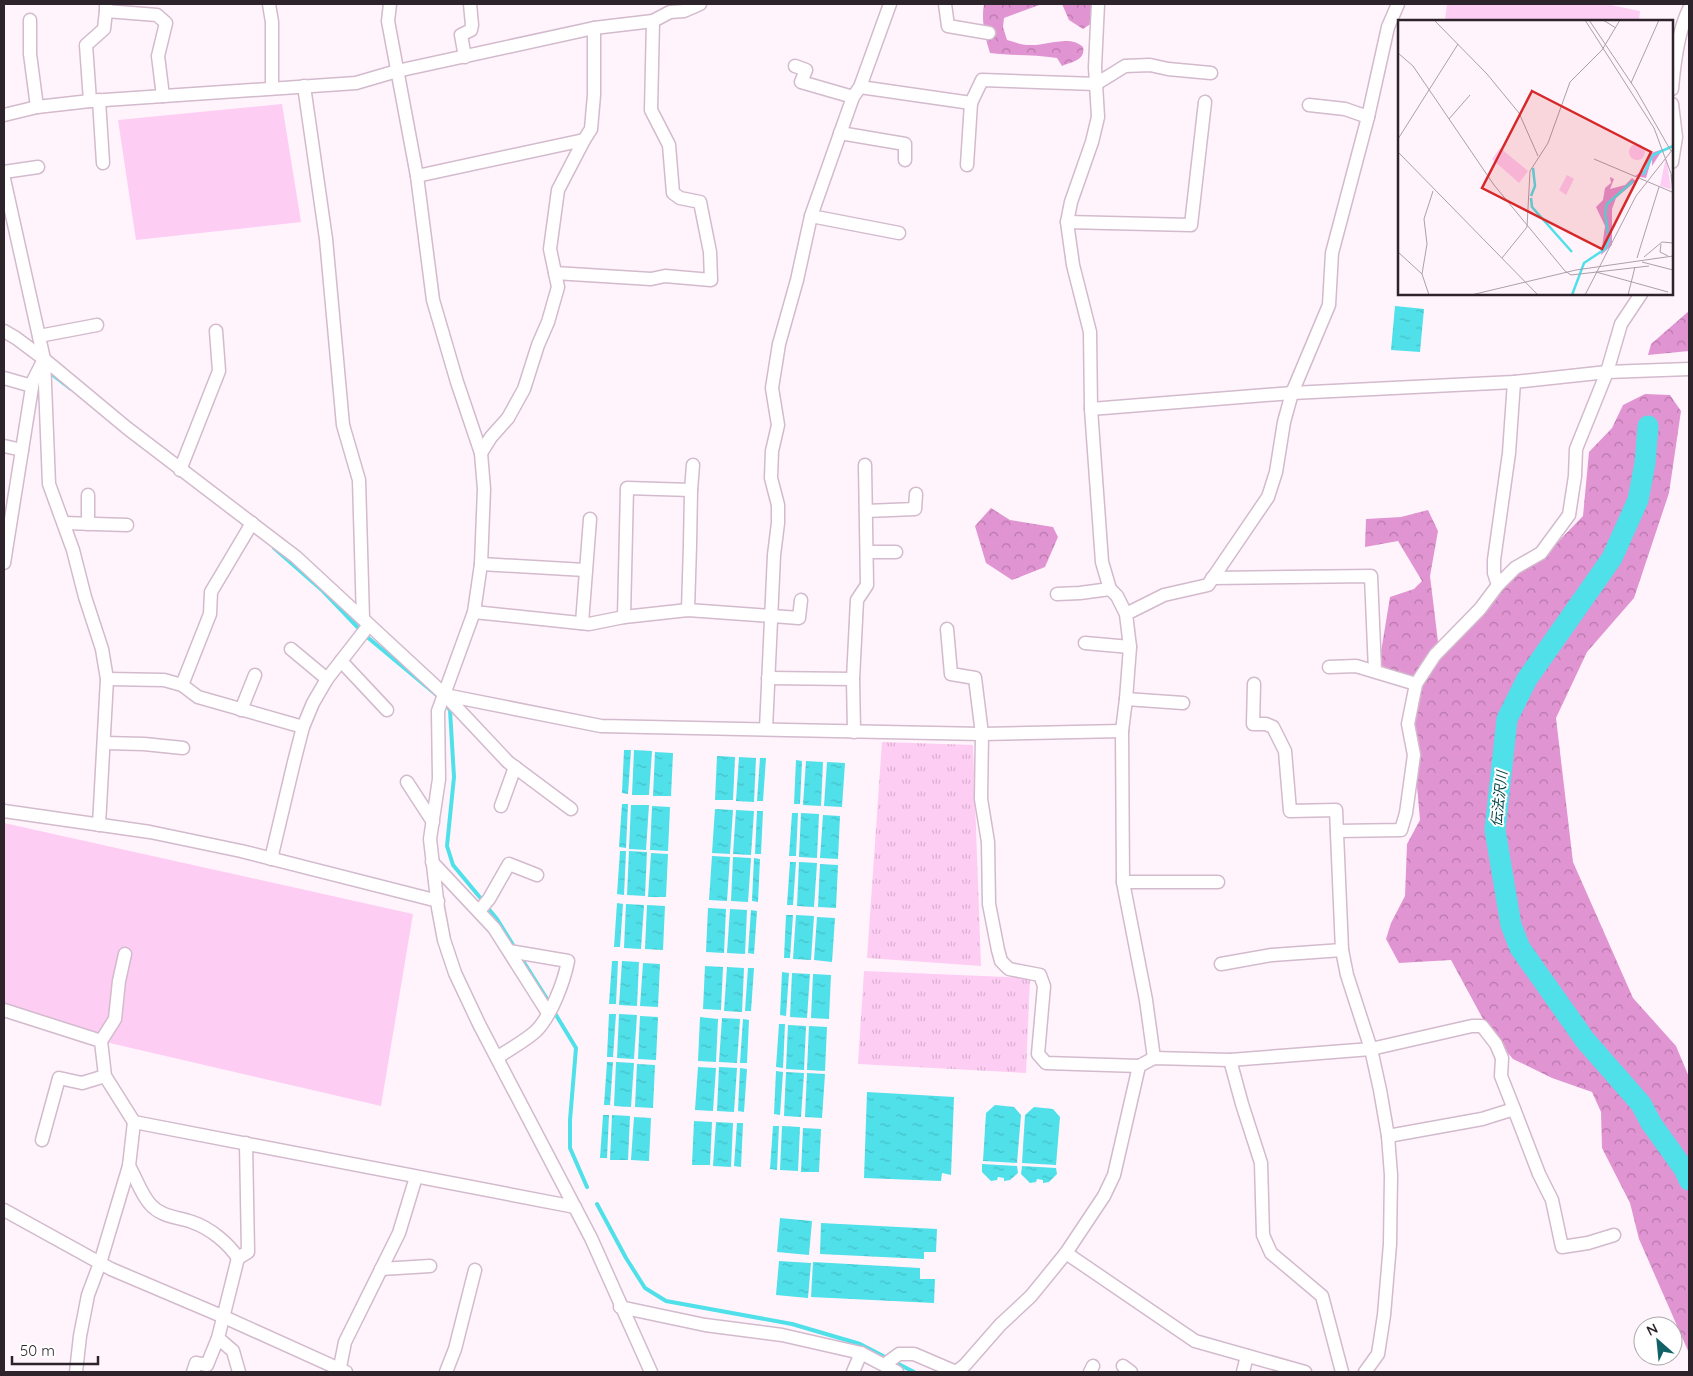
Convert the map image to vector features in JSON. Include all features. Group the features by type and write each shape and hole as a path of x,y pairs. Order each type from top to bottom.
{"street":[{"path":"269,4 272,22 272,88"},
{"path":"390,4 388,21 417,176 433,300 457,382 482,453 484,489 481,564 474,612 438,711 439,779 430,839 444,940 455,973 479,1024 498,1057 591,1238 620,1307 651,1372"},
{"path":"464,57 462,36 471,30 470,4"},
{"path":"4,115 37,107 94,100 356,83 397,71 594,28 652,21 670,8 684,11 700,4"},
{"path":"766,729 774,554 778,523 778,505 771,478 772,451 778,425 772,388 779,344 797,280 811,216 890,4"},
{"path":"945,4 948,26 989,32"},
{"path":"1098,4 1095,67 1098,117 1083,170 1071,202 1067,222 1072,265 1090,332 1090,408 1102,562 1110,589 1126,614 1130,647 1122,730 1123,882 1146,1000 1154,1058"},
{"path":"1126,614 1164,596 1208,584 1268,497 1276,472 1284,422 1292,394 1329,305 1332,253 1368,117 1388,27 1398,4"},
{"path":"102,163 86,45 104,29 106,7 157,15 166,23 158,56 163,96"},
{"path":"1673,78 1685,18 1689,9"},
{"path":"30,20 30,54 37,107"},
{"path":"556,273 651,279 665,276 711,280 710,252 700,202 680,198 673,193 669,145 651,110 652,21"},
{"path":"482,453 492,437 508,418 524,389 538,345 548,322 558,287 550,249 558,190 591,129 594,95 594,28"},
{"path":"967,165 970,103 982,80 1096,84 1125,66 1150,65 1168,70 1211,73"},
{"path":"795,66 806,70 801,82 856,92 970,103"},
{"path":"271,859 303,727 313,703 327,679 364,627 358,480 343,425 326,238 304,86"},
{"path":"1067,222 1191,225 1205,102"},
{"path":"1309,105 1345,109 1368,117"},
{"path":"1673,112 1676,137 1673,156"},
{"path":"840,134 905,144 905,160"},
{"path":"417,176 584,140"},
{"path":"4,172 38,167"},
{"path":"4,179 44,359 50,484 74,550 102,649 106,679 99,825"},
{"path":"811,216 898,233"},
{"path":"1337,831 1401,830 1406,813 1414,755 1408,724 1416,684 1435,655 1480,610 1498,585 1516,568 1541,554 1569,515 1575,476 1576,449 1607,372 1621,324 1640,295"},
{"path":"39,336 97,325"},
{"path":"4,331 44,359 180,470 296,557 364,627 444,696 508,762 571,809"},
{"path":"180,470 219,370 216,331"},
{"path":"4,563 32,386 44,359"},
{"path":"1090,408 1292,394 1514,382 1607,372 1689,369"},
{"path":"4,378 32,386"},
{"path":"1498,585 1494,573 1494,560 1509,453 1514,382"},
{"path":"4,446 22,450"},
{"path":"688,610 690,490 693,465"},
{"path":"854,732 853,679 857,600 867,585 865,465"},
{"path":"624,617 627,488 690,490"},
{"path":"866,511 915,509 916,494"},
{"path":"88,495 88,524"},
{"path":"582,623 590,519"},
{"path":"64,523 127,525"},
{"path":"182,686 210,614 211,592 252,523"},
{"path":"867,552 896,552"},
{"path":"481,564 585,570"},
{"path":"1212,578 1371,576 1375,671"},
{"path":"1057,594 1110,589"},
{"path":"474,612 589,624 624,617 688,610 799,618 801,600"},
{"path":"947,629 951,674 975,678 982,734 981,799 988,842 989,904 1001,962 1009,969 1040,975 1044,986 1038,1054 1046,1063 1139,1066 1154,1058 1230,1060 1371,1049 1472,1026 1482,1026 1496,1044 1502,1058 1501,1076 1539,1174 1552,1200 1562,1246 1588,1243 1614,1235"},
{"path":"1085,643 1130,647"},
{"path":"291,649 327,679"},
{"path":"341,660 387,710"},
{"path":"1329,666 1356,666 1416,684"},
{"path":"241,710 255,675"},
{"path":"768,678 853,679"},
{"path":"106,679 164,680 182,686 198,697 303,727"},
{"path":"1254,684 1253,724 1266,724 1274,727 1285,751 1290,811 1336,810 1342,950 1347,975 1371,1049 1380,1090 1388,1136 1391,1175 1390,1244 1384,1316 1378,1354 1365,1372"},
{"path":"444,696 601,726 982,734 1122,730"},
{"path":"1126,699 1183,702"},
{"path":"104,743 144,744 183,748"},
{"path":"502,806 515,767"},
{"path":"407,782 432,822"},
{"path":"4,811 150,832 271,859 438,901"},
{"path":"432,862 479,910 515,952 551,1009"},
{"path":"479,910 489,899 509,864 537,875"},
{"path":"1123,882 1218,882"},
{"path":"1221,964 1272,955 1342,950"},
{"path":"498,1057 536,1031 551,1009 566,974 568,961 515,952"},
{"path":"76,1372 80,1336 88,1295 100,1263 129,1166 134,1122 105,1076 101,1041 115,1019 119,981 125,954"},
{"path":"4,1010 101,1041"},
{"path":"1230,1060 1261,1163 1263,1235 1271,1253 1322,1296 1342,1372"},
{"path":"884,1365 899,1354 914,1354 956,1372 965,1365 1000,1325 1031,1296 1066,1253 1104,1196 1114,1175 1139,1066"},
{"path":"42,1140 59,1078 82,1083 105,1076"},
{"path":"1388,1136 1482,1119 1514,1109"},
{"path":"134,1122 574,1207"},
{"path":"193,1372 196,1363 207,1365 218,1338 238,1258 248,1252 246,1143"},
{"path":"129,1166 149,1204 160,1212 196,1223 230,1247 238,1258"},
{"path":"4,1210 111,1269 224,1317 342,1371 345,1342 399,1233 416,1177"},
{"path":"1066,1253 1195,1341 1305,1372"},
{"path":"381,1269 430,1266"},
{"path":"446,1372 475,1270"},
{"path":"620,1307 706,1326 782,1335 861,1353 897,1372"},
{"path":"218,1338 233,1351 239,1372"},
{"path":"853,1372 861,1353"},
{"path":"1243,1372 1246,1356"}],"green space":[{"path":"984,4 1042,4 1004,18 1003,27 1007,40 1030,45 1071,41 1083,47 1082,55 1077,60 1062,66 1057,58 990,53 984,28"},
{"path":"1062,4 1096,4 1095,21 1083,29 1069,20"},
{"path":"1447,4 1606,4 1640,11 1639,20 1445,20"},
{"path":"282,104 301,222 136,240 118,120"},
{"path":"1689,311 1689,351 1648,355 1651,344"},
{"path":"1645,394 1670,395 1681,411 1669,493 1634,598 1587,652 1556,718 1573,862 1633,998 1676,1046 1689,1077 1689,1353 1683,1339 1683,1316 1673,1316 1639,1239 1630,1203 1602,1148 1601,1112 1592,1092 1552,1078 1513,1059 1490,1032 1451,960 1399,963 1386,939 1391,923 1405,896 1407,844 1420,820 1411,718 1416,684 1379,664 1390,597 1414,589 1422,581 1398,541 1365,547 1366,519 1401,517 1428,510 1438,531 1430,576 1439,650 1509,574 1554,546 1583,516 1589,452 1612,428 1623,405"},
{"path":"991,508 1010,520 1053,527 1058,537 1045,567 1012,580 986,563 975,526"},
{"path":"882,742 973,745 981,966 867,958"},
{"path":"4,823 413,914 381,1106 101,1041 4,1012"},
{"path":"864,971 1030,978 1026,1073 858,1064"}],"water":[{"path":"1395,306 1424,309 1420,352 1391,350"},
{"path":"624,750 631,750 628,794 622,793"},
{"path":"634,750 652,751 649,795 632,795"},
{"path":"655,752 673,753 671,796 653,796"},
{"path":"717,756 735,757 733,800 715,800"},
{"path":"739,757 756,758 754,802 736,801"},
{"path":"760,758 766,758 763,801 757,801"},
{"path":"796,760 802,761 800,804 794,804"},
{"path":"806,761 823,762 821,806 803,805"},
{"path":"827,762 845,763 842,807 824,806"},
{"path":"622,804 628,804 626,848 619,847"},
{"path":"631,805 649,805 646,850 629,849"},
{"path":"652,806 670,807 668,851 650,850"},
{"path":"715,809 733,810 730,854 712,853"},
{"path":"736,810 754,811 751,855 733,854"},
{"path":"757,811 763,811 761,854 755,854"},
{"path":"792,813 798,813 796,856 789,856"},
{"path":"801,813 819,814 817,858 799,857"},
{"path":"823,815 840,816 838,859 820,858"},
{"path":"620,851 626,851 624,895 617,894"},
{"path":"629,851 647,852 645,896 627,895"},
{"path":"651,853 668,854 666,897 648,897"},
{"path":"712,856 730,857 727,901 709,900"},
{"path":"733,857 751,858 748,902 731,901"},
{"path":"754,858 760,859 758,902 752,901"},
{"path":"790,862 796,862 793,905 787,905"},
{"path":"799,862 817,863 814,907 797,906"},
{"path":"820,864 838,865 836,908 818,907"},
{"path":"617,903 623,904 620,947 614,947"},
{"path":"626,904 644,905 641,949 624,948"},
{"path":"647,905 665,906 663,950 645,949"},
{"path":"708,908 726,909 724,953 706,952"},
{"path":"730,909 747,910 745,954 727,953"},
{"path":"751,910 757,911 754,954 748,953"},
{"path":"786,915 793,915 790,958 784,958"},
{"path":"796,915 814,916 811,960 793,959"},
{"path":"817,917 835,918 832,962 814,960"},
{"path":"612,961 618,961 616,1004 609,1004"},
{"path":"622,961 639,962 637,1006 619,1005"},
{"path":"643,963 660,964 658,1007 640,1006"},
{"path":"705,966 723,967 721,1010 703,1009"},
{"path":"727,967 744,968 742,1012 724,1011"},
{"path":"748,968 754,968 751,1011 745,1011"},
{"path":"782,972 789,973 786,1016 780,1015"},
{"path":"792,973 810,974 807,1018 790,1017"},
{"path":"813,974 831,975 829,1019 811,1018"},
{"path":"609,1014 616,1014 613,1057 607,1057"},
{"path":"619,1014 637,1015 634,1059 617,1058"},
{"path":"640,1016 658,1017 656,1060 638,1059"},
{"path":"700,1017 718,1019 716,1062 698,1061"},
{"path":"722,1018 740,1019 737,1063 719,1062"},
{"path":"743,1019 749,1020 747,1063 740,1063"},
{"path":"779,1024 785,1024 783,1068 776,1067"},
{"path":"788,1025 806,1026 804,1070 786,1069"},
{"path":"809,1026 827,1027 825,1071 807,1070"},
{"path":"607,1062 613,1062 610,1105 604,1105"},
{"path":"616,1062 634,1063 631,1107 614,1106"},
{"path":"637,1064 655,1065 653,1108 635,1107"},
{"path":"698,1067 716,1068 713,1111 695,1110"},
{"path":"719,1067 737,1068 734,1112 717,1111"},
{"path":"740,1068 747,1069 744,1112 738,1111"},
{"path":"776,1071 783,1072 780,1115 774,1114"},
{"path":"786,1072 804,1073 801,1117 784,1116"},
{"path":"807,1073 825,1074 822,1118 805,1117"},
{"path":"867,1092 954,1097 951,1175 942,1173 941,1181 864,1178"},
{"path":"995,1105 1014,1107 1021,1115 1017,1163 983,1161 986,1113"},
{"path":"1034,1107 1053,1109 1060,1117 1056,1165 1022,1163 1025,1115"},
{"path":"603,1115 609,1115 607,1158 600,1158"},
{"path":"612,1115 630,1116 628,1160 610,1160"},
{"path":"634,1117 651,1118 649,1161 631,1160"},
{"path":"694,1121 712,1122 710,1165 692,1165"},
{"path":"716,1122 733,1123 731,1167 713,1166"},
{"path":"737,1123 743,1123 741,1167 734,1166"},
{"path":"773,1126 779,1126 777,1170 770,1169"},
{"path":"782,1126 800,1127 798,1171 780,1170"},
{"path":"803,1128 821,1129 819,1172 801,1172"},
{"path":"982,1164 1017,1166 1018,1173 1010,1180 1004,1181 1004,1178 998,1177 997,1180 991,1181 982,1172"},
{"path":"1022,1166 1056,1168 1057,1174 1049,1182 1043,1183 1043,1180 1037,1179 1036,1182 1030,1183 1021,1174"},
{"path":"780,1218 812,1221 809,1255 777,1252"},
{"path":"821,1223 937,1229 936,1252 924,1252 924,1259 820,1254"},
{"path":"779,1261 811,1263 808,1298 776,1295"},
{"path":"813,1262 920,1268 920,1279 935,1279 934,1303 811,1297"}],"waterway":[{"path":"49,372 71,389"},
{"name":"伝法沢川","path":"1648,426 1645,463 1638,500 1612,558 1527,679 1507,719 1495,830 1511,925 1520,948 1585,1040 1641,1104 1651,1123 1684,1169 1689,1180"},
{"path":"274,548 323,591 366,636 439,697"},
{"path":"443,702 450,710 454,777 447,846 453,865 483,901"},
{"path":"487,907 515,948"},
{"path":"520,956 547,999"},
{"path":"553,1010 576,1048 570,1120 570,1148 587,1187"},
{"path":"597,1204 626,1258 645,1288 666,1301 792,1324 860,1344 914,1372"}]}
